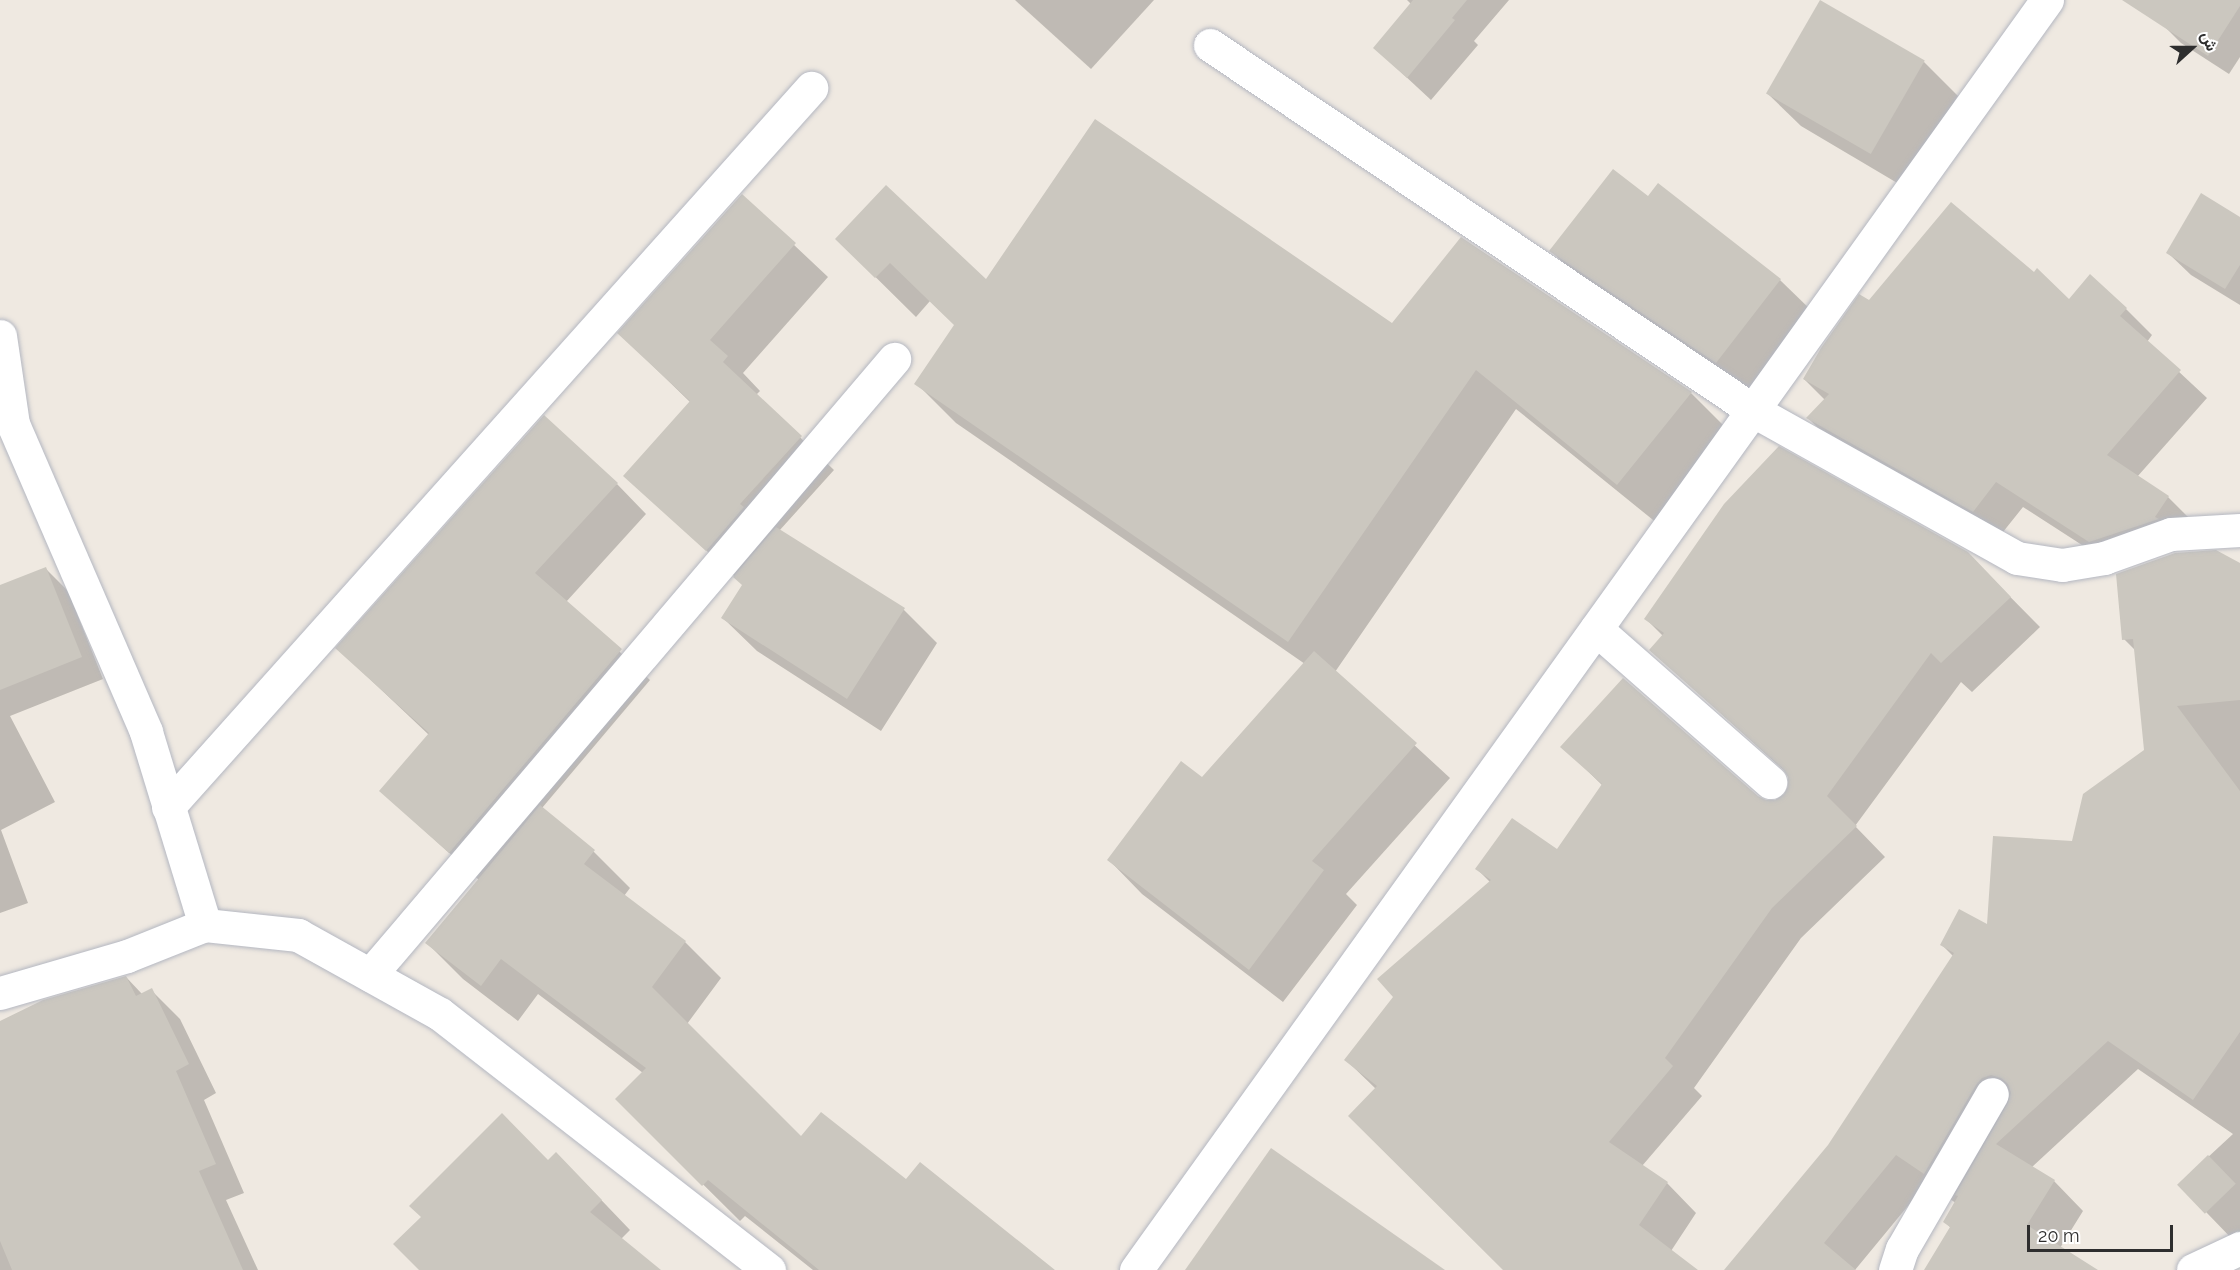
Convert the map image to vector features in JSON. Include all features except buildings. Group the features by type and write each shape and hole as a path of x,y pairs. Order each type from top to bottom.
{"street":[{"path":"1136,1270 2047,0"},
{"path":"1210,45 1754,411 2017,558 2062,565 2104,558 2171,534 2240,530"},
{"path":"168,807 811,88"},
{"path":"0,336 13,424 146,732 206,926"},
{"path":"370,975 894,358"},
{"path":"1596,629 1770,782"},
{"path":"0,993 127,956 206,926 298,934 440,1014 769,1270"},
{"path":"1895,1270 1902,1249 1992,1094"},
{"path":"2193,1270 2240,1248"}]}
